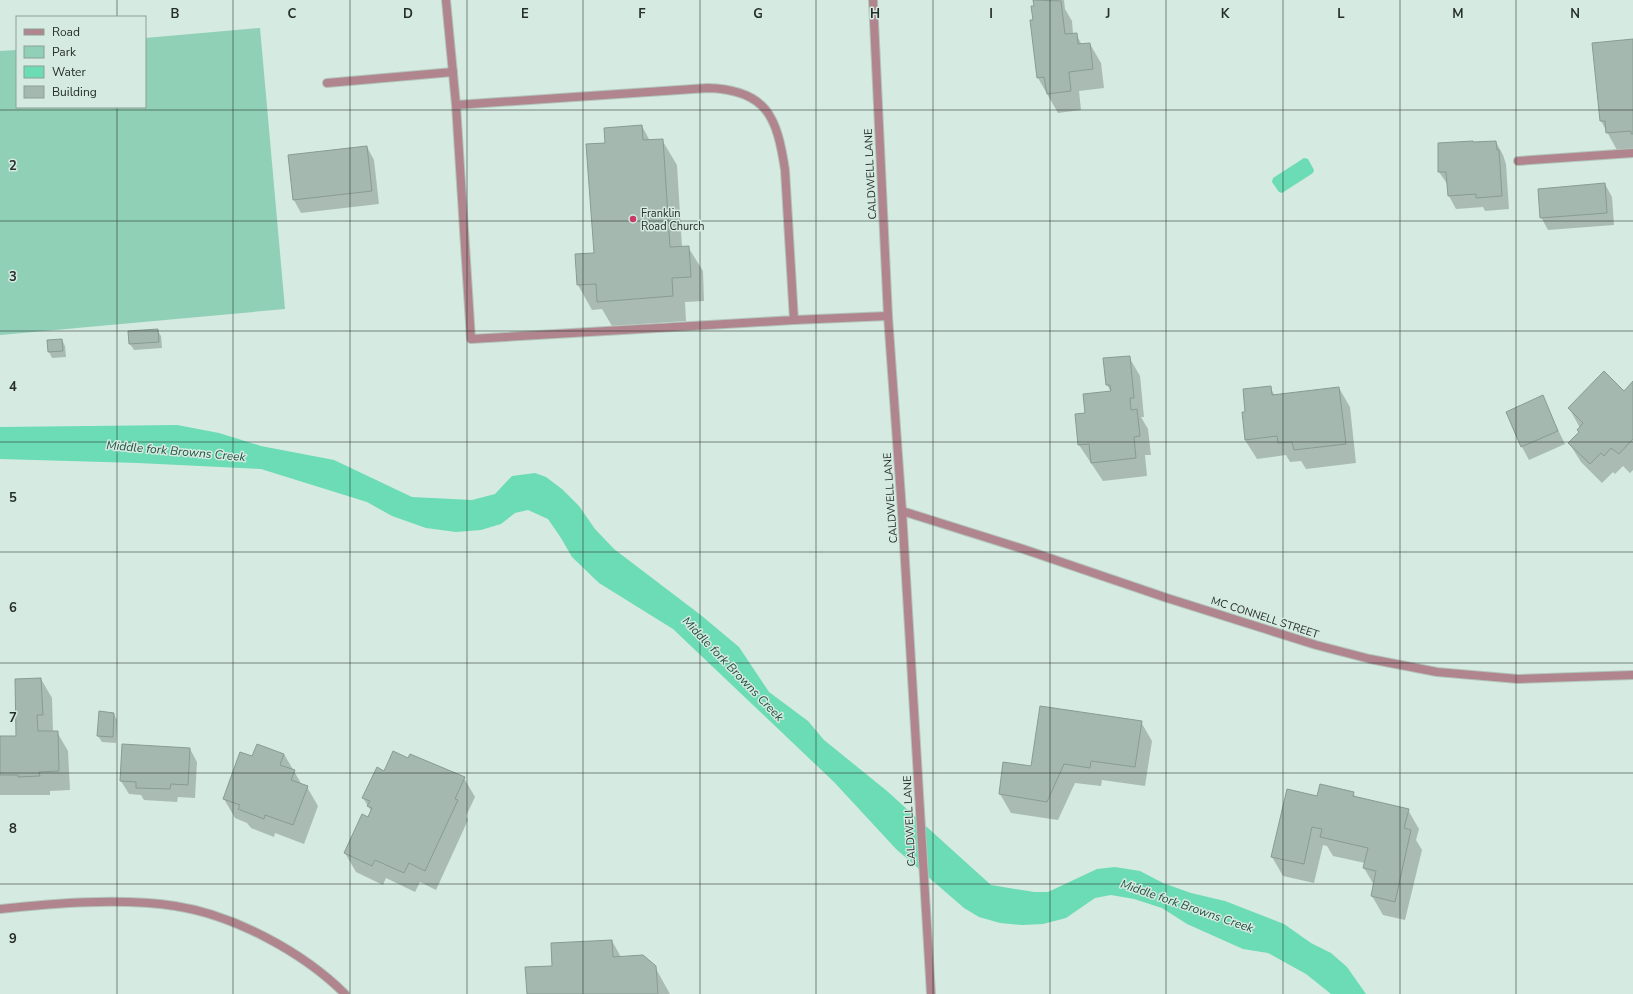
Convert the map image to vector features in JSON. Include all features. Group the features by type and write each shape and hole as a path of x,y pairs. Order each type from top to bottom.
{"street":[{"path":"446,0 456,105 471,339 888,316"},
{"name":"CALDWELL LANE","path":"873,0 888,316 902,511 930,994"},
{"path":"327,84 453,72"},
{"path":"456,105 708,88 735,91 759,102 768,112 776,128 785,170 794,320"},
{"path":"1518,161 1633,154"},
{"name":"MC CONNELL STREET","path":"902,511 1023,549 1167,598 1308,643 1370,659 1437,672 1518,679 1633,675"},
{"path":"0,909 35,906 120,903 175,906 199,911 232,922 294,953 322,973 345,994"}],"green space":[{"path":"260,28 285,309 0,335 0,51 16,50 16,108 146,108 146,38"}],"water":[{"path":"1304,158 1308,159 1314,170 1313,173 1282,193 1279,192 1272,182 1273,178"},
{"name":"Middle fork Browns Creek","path":"177,425 219,433 261,446 334,460 412,497 472,500 495,494 512,476 535,473 546,477 562,489 579,506 595,529 614,549 702,616 739,647 769,692 808,721 824,740 887,791 991,885 1034,892 1048,892 1097,869 1115,867 1140,871 1163,883 1191,893 1225,901 1284,924 1311,943 1331,953 1347,967 1366,994 1331,994 1306,974 1268,953 1243,949 1187,924 1162,908 1134,899 1111,895 1095,898 1066,918 1043,924 1022,925 1000,923 979,917 964,908 896,849 834,782 673,629 599,583 572,557 548,519 528,510 515,513 501,524 481,530 456,532 426,528 392,516 367,502 261,469 138,463 0,459 0,427"}],"building":[{"path":"1033,0 1061,1 1065,34 1077,33 1078,44 1090,43 1093,69 1069,72 1071,91 1047,94 1044,77 1037,78 1030,20 1033,20 1031,6 1034,6"},
{"path":"1633,39 1633,134 1631,134 1631,131 1606,133 1605,121 1600,121 1592,43"},
{"path":"642,125 643,140 663,139 670,247 689,246 691,277 672,278 673,296 597,302 596,284 577,285 575,254 594,253 586,144 605,143 604,128"},
{"path":"1496,141 1497,150 1499,150 1502,196 1476,198 1476,194 1448,196 1446,172 1438,172 1438,143"},
{"path":"367,146 372,191 293,200 288,155"},
{"path":"1605,183 1607,213 1540,218 1538,189"},
{"path":"158,329 159,342 129,344 128,331"},
{"path":"62,339 63,351 48,352 47,340"},
{"path":"1130,356 1134,398 1130,398 1131,410 1137,409 1140,436 1134,437 1136,458 1091,463 1089,444 1078,445 1075,414 1085,413 1083,394 1111,391 1110,385 1106,385 1103,358"},
{"path":"1604,371 1624,391 1633,381 1633,439 1619,454 1611,448 1604,456 1601,453 1590,464 1568,443 1579,432 1577,430 1583,423 1568,408"},
{"path":"1271,386 1272,395 1339,387 1346,444 1294,450 1292,442 1278,443 1277,436 1245,440 1242,412 1245,412 1243,389"},
{"path":"1543,395 1558,431 1521,447 1506,412"},
{"path":"41,678 43,715 37,715 38,731 58,731 59,771 39,772 40,776 18,777 18,775 0,775 0,736 16,736 15,679"},
{"path":"1040,706 1142,721 1135,767 1091,761 1090,768 1064,764 1047,802 999,794 1003,762 1031,766"},
{"path":"99,711 114,713 113,737 97,736"},
{"path":"122,744 190,748 188,785 171,784 170,789 136,788 136,782 120,781"},
{"path":"257,744 284,754 280,765 295,770 291,780 308,786 293,825 265,815 264,819 238,809 240,805 223,799 240,752 252,756"},
{"path":"393,751 408,758 410,754 465,777 455,799 458,800 425,871 409,863 404,873 375,860 372,866 344,853 362,814 368,817 372,808 367,806 370,801 362,798 377,767 384,771"},
{"path":"1320,784 1354,792 1353,796 1409,809 1404,828 1411,830 1395,902 1371,896 1376,871 1363,868 1368,848 1320,837 1322,829 1312,827 1304,864 1271,857 1287,789 1317,796"},
{"path":"612,940 613,957 643,955 656,966 658,994 527,994 525,967 552,966 551,943"}],"place":[{"name":"Franklin Road Church","path":"633,219"}]}
